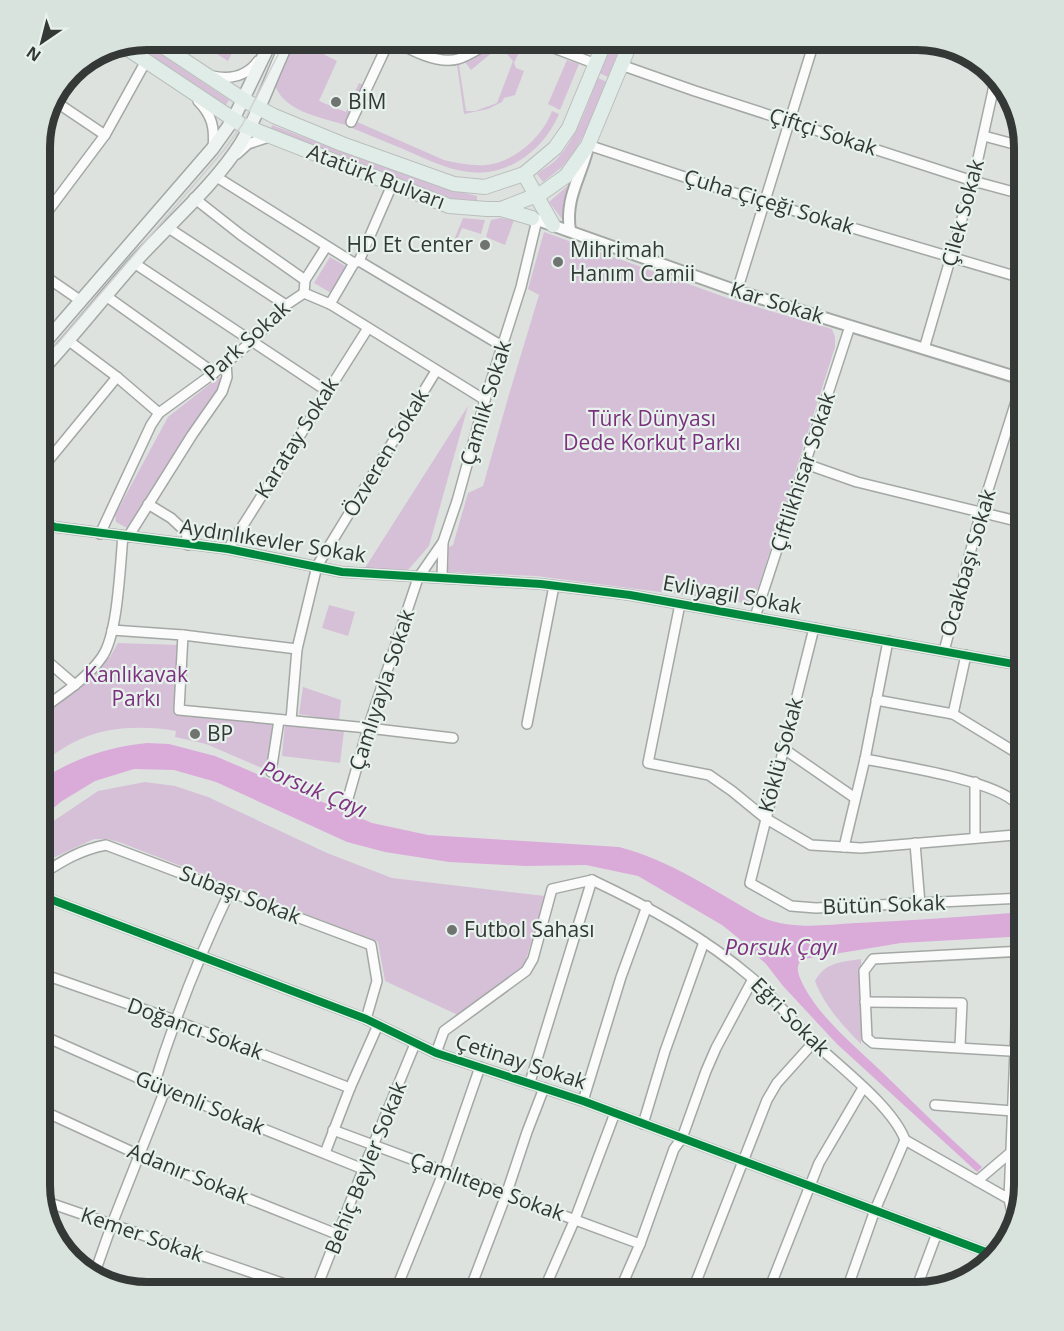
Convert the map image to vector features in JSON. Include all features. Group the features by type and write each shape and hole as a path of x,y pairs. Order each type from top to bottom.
{"main road":[{"name":"Atatürk Bulvarı","path":"169,50 244,100 342,144 454,183 485,187 524,174 555,148 569,128 602,50"},
{"path":"50,335 213,148 244,100 266,50"},
{"path":"50,362 134,263 219,172 250,127 284,50"},
{"name":"Atatürk Bulvarı","path":"131,51 233,120 449,206 494,209 536,195 566,176 588,145 627,50"},
{"path":"524,174 553,225"},
{"path":"485,187 494,209 534,219"}],"street":[{"path":"206,74 226,78 249,71 265,50"},
{"path":"351,122 385,50"},
{"path":"415,50 438,60 460,58 475,50"},
{"path":"559,50 596,64"},
{"path":"737,291 811,50"},
{"path":"50,208 105,135 146,61"},
{"name":"Çiftçi Sokak","path":"621,65 973,181 1014,192"},
{"path":"183,86 211,117 214,127 213,148"},
{"name":"Çilek Sokak","path":"924,349 973,181 994,86"},
{"path":"993,90 998,91"},
{"path":"59,104 105,135"},
{"path":"984,136 1014,144"},
{"path":"288,142 267,137 248,144 219,172 326,247 357,262 502,346"},
{"path":"570,231 567,216 570,197 588,145"},
{"name":"Çuha Çiçeği Sokak","path":"588,145 764,202 1014,276"},
{"path":"330,303 357,262 392,185"},
{"path":"194,198 249,241 305,280"},
{"name":"Kar Sokak","path":"534,219 737,291 1014,374"},
{"name":"Çamlık Sokak","path":"418,578 443,542 460,491 521,287 534,219"},
{"path":"167,227 286,305"},
{"path":"303,293 305,280 326,247"},
{"path":"134,263 327,391"},
{"path":"50,280 81,301"},
{"name":"Park Sokak","path":"100,534 159,412 214,373 251,342 286,305 303,293 330,303 486,400"},
{"path":"106,296 214,373"},
{"name":"Çiftlikhisar Sokak","path":"755,617 850,326"},
{"name":"Karatay Sokak","path":"228,549 368,328"},
{"path":"69,342 117,377 159,412"},
{"path":"50,703 75,685 103,656 112,630 126,536 222,392 227,377 226,363"},
{"name":"Özveren Sokak","path":"291,720 297,649 317,566 436,371"},
{"path":"50,459 117,377"},
{"name":"Ocakbaşı Sokak","path":"944,651 981,512 1014,408"},
{"path":"806,464 857,482 1014,520"},
{"path":"148,504 171,518 186,532 188,545"},
{"name":"Aydınlıkevler Sokak","path":"50,524 100,534 228,549 342,572 431,578"},
{"path":"442,578 443,542"},
{"name":"Çamlıyayla Sokak","path":"347,802 368,728 418,578"},
{"name":"Evliyagil Sokak","path":"431,578 554,586 630,595 1014,664"},
{"path":"527,724 554,586"},
{"path":"680,604 648,764 709,775 765,818 811,844 861,848 1014,835"},
{"name":"Köklü Sokak","path":"750,883 814,628"},
{"path":"112,630 183,635 297,649"},
{"path":"183,635 179,710 453,738"},
{"path":"844,847 865,759 888,641"},
{"path":"953,714 966,655"},
{"path":"50,663 75,685"},
{"path":"876,700 953,714 1014,751"},
{"path":"271,772 279,720"},
{"path":"784,749 855,798"},
{"path":"865,759 975,782 1014,801"},
{"path":"975,782 975,838"},
{"path":"915,843 921,904"},
{"name":"Subaşı Sokak","path":"50,869 72,855 105,845 372,945 377,981 366,1019"},
{"path":"436,1053 444,1031 526,971 533,959 552,889 592,880 530,1082"},
{"name":"Eğri Sokak","path":"592,880 647,906 704,942 753,979 813,1043 863,1088 901,1128 906,1140"},
{"name":"Bütün Sokak","path":"750,883 791,906 816,908 1014,899"},
{"path":"154,1085 174,1020 199,955 230,891"},
{"name":"Çetinay Sokak","path":"50,899 366,1019 436,1053 583,1101 988,1252"},
{"path":"583,1101 621,978 647,906"},
{"path":"643,1124 665,1051 704,942"},
{"path":"1014,951 873,958 864,971 867,1038 873,1044 1014,1052"},
{"name":"Doğancı Sokak","path":"50,977 174,1020 350,1088"},
{"path":"623,1282 640,1244 674,1149 682,1138 706,1071 753,979"},
{"path":"865,1002 962,1002 960,1047"},
{"path":"325,1153 378,1024"},
{"name":"Güvenli Sokak","path":"50,1039 165,1090 363,1169"},
{"path":"696,1282 767,1100 777,1083 813,1043"},
{"name":"Behiç Beyler Sokak","path":"319,1282 415,1044"},
{"path":"399,1282 444,1171 480,1067"},
{"path":"473,1282 507,1195 544,1088"},
{"path":"772,1282 819,1163 863,1088"},
{"path":"97,1268 165,1090"},
{"path":"1012,1206 1009,1199 1014,1096"},
{"path":"935,1105 1012,1111"},
{"path":"547,1282 575,1219 615,1113"},
{"name":"Adanır Sokak","path":"50,1114 139,1155 339,1235"},
{"name":"Çamlıtepe Sokak","path":"333,1130 640,1244"},
{"path":"850,1282 875,1210 906,1140 1009,1199"},
{"path":"977,1181 1010,1153"},
{"name":"Kemer Sokak","path":"51,1203 279,1282"},
{"path":"919,1282 937,1233"}],"green space":[{"path":"142,50 154,50 229,100 226,105"},
{"path":"211,50 234,50 228,61"},
{"path":"289,50 316,50 337,61 319,101 346,112 359,83 364,85 345,125 313,116 293,106 278,92 274,82"},
{"path":"486,50 495,50 471,70 465,62"},
{"path":"503,50 520,50 514,63 516,68 524,71 515,95 504,98 502,102 488,109 464,114 457,65 459,65 466,111 475,111 497,103 513,61"},
{"path":"608,50 619,50 608,77 599,73"},
{"path":"567,60 579,64 560,110 548,104"},
{"path":"598,78 607,82 585,133 562,167 543,182 537,174 556,160 570,142"},
{"path":"552,111 559,114 547,136 536,148 517,162 502,169 487,172 445,167 352,128 355,121 444,160 470,165 486,165 507,159 526,147 541,130"},
{"path":"272,125 437,186 477,196 477,203 448,201 271,129"},
{"path":"571,183 564,205 565,223 549,202"},
{"path":"463,218 485,220 481,234 462,228 457,240 454,240"},
{"path":"500,218 514,220 505,245 486,237 491,220"},
{"name":"Türk Dünyası Dede Korkut Parkı","path":"544,232 733,300 832,329 835,347 753,604 536,576 448,572 449,547 453,545 468,493 483,486 539,295 528,289"},
{"path":"330,257 347,267 331,293 314,283"},
{"path":"219,377 222,380 220,385 127,528 116,522 115,515 168,417"},
{"path":"468,406 429,546 408,570 365,568"},
{"path":"329,605 355,612 348,636 322,628"},
{"name":"Kanlıkavak Parkı","path":"118,643 180,645 176,714 278,724 271,772 206,744 175,737 176,731 153,728 117,729 94,734 72,743 50,757 50,709 110,657"},
{"path":"303,687 341,700 339,721 299,714"},
{"path":"285,723 344,731 340,763 282,756"},
{"path":"145,782 175,786 208,797 327,853 392,878 545,896 524,966 460,1016 385,981 378,942 119,842 94,839 50,858 50,825 52,822 98,791"},
{"path":"861,959 861,1044 829,1007 815,981 829,966"}],"water":[{"name":"Porsuk Çayı","path":"147,743 169,744 215,756 372,823 428,835 619,847 675,868 761,917 784,924 820,925 1014,913 1014,937 901,943 804,959 798,967 799,975 815,1004 836,1028 982,1167 977,1172 837,1044 783,986 766,964 737,937 722,925 638,876 586,865 526,866 449,862 385,852 347,842 216,782 174,770 134,769 95,781 50,811 50,774 77,760 118,748"}],"tram line":[{"path":"50,349 57,344 224,150 242,125 280,50"}],"cycle path":[{"path":"50,524 228,549 342,572 541,584 630,595 1014,664"},
{"path":"50,899 366,1019 436,1053 583,1101 987,1253"}],"place":[{"name":"BİM","path":"336,102"},
{"name":"HD Et Center","path":"485,245"},
{"name":"Mihrimah Hanım Camii","path":"558,262"},
{"name":"BP","path":"195,734"},
{"name":"Futbol Sahası","path":"452,930"}]}
